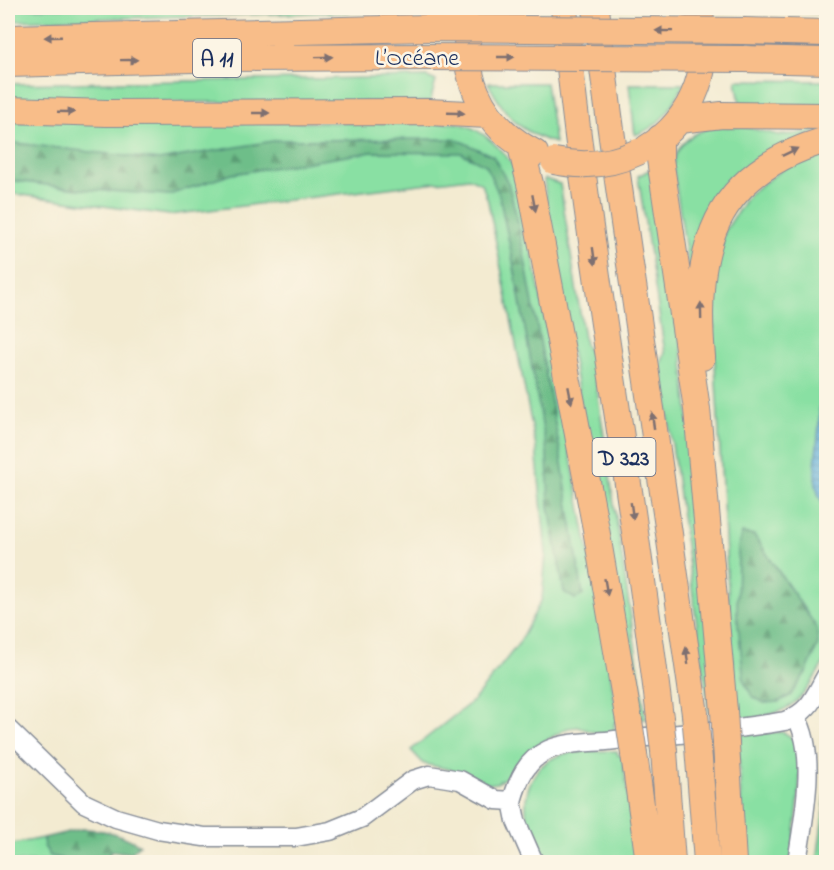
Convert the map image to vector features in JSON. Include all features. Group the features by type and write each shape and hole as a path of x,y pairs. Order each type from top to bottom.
{"highway":[{"path":"473,8 467,38 468,68 478,98 488,115 503,132 521,146 554,161 575,165 618,161 638,153 660,138 679,120 695,93 703,63 704,33 698,8"},
{"name":"D 323","path":"564,8 572,97 587,209 643,584 660,718 672,862"},
{"name":"D 323","path":"596,8 605,94 695,714 707,862"},
{"name":"L’Océane","path":"8,38 427,28 826,33"},
{"name":"L’Océane","path":"8,64 219,58 427,57 826,61"},
{"path":"8,110 107,114 428,112 488,115"},
{"path":"679,120 722,115 826,116"},
{"path":"660,138 660,159 697,409 724,711 733,862"},
{"path":"697,409 706,399 701,348 701,291 704,262 710,237 736,191 754,173 799,148 826,140"},
{"path":"521,146 596,529 629,721 649,862"}],"street":[{"path":"534,862 516,821 512,801 518,781 528,764 547,751 570,743 747,727 784,721 796,717 812,702 826,676"},
{"path":"796,717 803,729 808,773 797,862"},
{"path":"8,729 84,803 116,818 158,830 204,837 296,837 330,831 362,818 413,780 429,775 460,780 496,800 512,801"}],"green space":[{"path":"8,8 427,8 427,10 8,21"},
{"path":"737,8 826,8 826,13 736,10"},
{"path":"427,77 436,81 430,102 8,102 8,84"},
{"path":"736,80 826,81 826,108 740,103"},
{"path":"488,83 546,83 555,143 532,134 514,121 500,104"},
{"path":"629,84 684,84 665,115 652,127 635,135"},
{"path":"8,121 458,123 484,135 498,148 517,170 605,639 618,722 614,723 615,733 600,734 578,727 568,728 531,749 508,776 497,783 489,784 453,770 424,764 411,750 474,700 519,643 542,599 546,554 536,447 488,201 482,184 469,178 169,215 8,193"},
{"path":"716,126 741,126 779,135 796,134 826,127 775,151 695,264 688,264 673,167 678,151 687,139"},
{"path":"456,139 493,156 508,183 518,222 560,451 583,595 575,599 564,592 549,506 547,452 512,256 499,195 486,165 461,153 372,152 232,174 169,195 78,189 8,180 8,142 159,160 279,140"},
{"path":"826,154 826,659 809,687 793,704 772,714 739,720 738,710 735,710 714,347 714,276 725,231 750,193 786,167"},
{"path":"652,170 681,341 718,712 709,712 661,364 665,353 638,176"},
{"path":"545,179 560,184 585,345 592,356 646,719 636,720 550,230"},
{"path":"742,533 754,535 817,628 818,645 807,671 790,696 778,702 764,703 752,696 744,681 737,614 738,547"},
{"path":"782,732 790,736 796,744 800,768 791,862 744,862 738,743 741,742 740,734"},
{"path":"585,751 617,751 618,755 622,755 638,862 545,862 537,846 528,824 526,809 526,798 532,780 543,765 551,759 564,754"},
{"path":"826,791 826,862 817,862"},
{"path":"81,829 111,833 140,845 131,853 111,851 108,862 65,862 50,856 44,846 43,838"},
{"path":"43,838 44,846 65,862 8,862 8,845"}],"water":[{"path":"826,339 826,508 817,489 815,467 822,349"}]}
